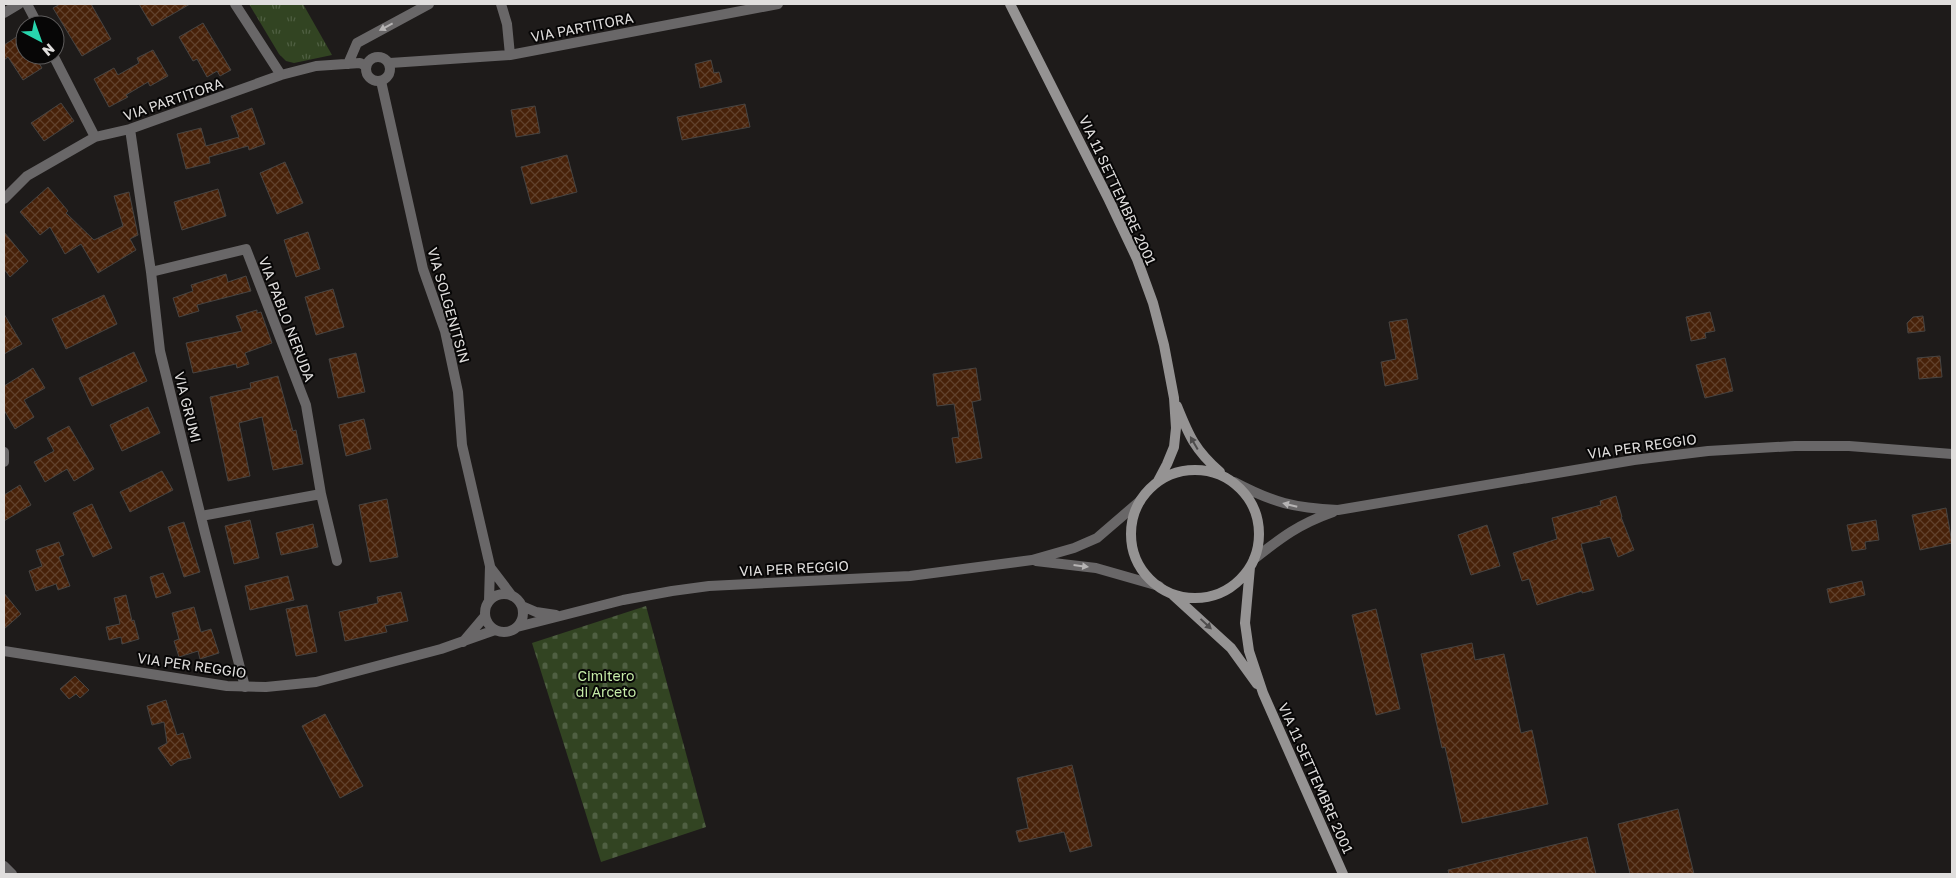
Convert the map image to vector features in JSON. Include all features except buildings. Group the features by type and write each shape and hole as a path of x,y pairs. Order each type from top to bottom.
{"main road":[{"name":"VIA 11 SETTEMBRE 2001","path":"1010,4 1137,259 1153,303 1164,345 1174,398 1176,428 1174,447 1168,464 1158,481 1140,502 1132,521 1132,542 1138,563 1147,576 1210,627 1231,648 1264,693"},
{"name":"VIA 11 SETTEMBRE 2001","path":"1174,398 1189,434 1199,452 1246,494 1255,509 1259,525 1259,542 1252,563 1245,623 1249,651 1264,693 1343,874"},
{"name":"VIA 11 SETTEMBRE 2001","path":"1158,481 1187,470 1207,470 1231,480"},
{"name":"VIA 11 SETTEMBRE 2001","path":"1169,592 1191,598 1214,595 1234,584 1252,563"}],"street":[{"path":"4,13 19,4"},
{"path":"235,4 281,75"},
{"path":"348,64 357,43 429,4"},
{"path":"501,4 507,24 510,55"},
{"name":"VIA PARTITORA","path":"4,199 27,176 95,137 130,129 281,75 316,66 360,63 366,66 369,60 376,56 383,57 390,63 510,55 778,4"},
{"path":"366,66 366,71 370,78 381,81 390,74 390,63"},
{"path":"58,65 95,137"},
{"name":"VIA SOLGENITSIN","path":"381,81 423,269 445,331 458,392 462,445 490,566 489,601"},
{"name":"VIA GRUMI","path":"130,129 151,272 160,351 245,687"},
{"name":"VIA PABLO NERUDA","path":"151,272 246,249 306,405 321,494 337,561"},
{"name":"VIA PER REGGIO","path":"1252,563 1295,528 1309,520 1338,510 1618,462 1708,451 1794,446 1849,446 1952,454"},
{"path":"4,452 4,462"},
{"name":"VIA PER REGGIO","path":"1231,480 1261,496 1290,506 1338,510"},
{"path":"201,516 321,494"},
{"name":"VIA PER REGGIO","path":"4,651 206,683 245,687 284,686 316,682 462,642 495,630 508,632 517,627 648,595 709,586 919,575 1032,560 1074,548 1097,538 1140,502"},
{"name":"VIA PER REGGIO","path":"1032,560 1096,568 1158,586"},
{"name":"VIA SOLGENITSIN","path":"490,566 512,596"},
{"path":"495,630 486,622 485,608 489,601 497,595 512,596"},
{"name":"VIA PER REGGIO","path":"512,596 522,606 536,612 560,616"},
{"path":"517,627 522,617 522,606"},
{"path":"462,642 485,616"},
{"path":"4,866 12,874"}],"green space":[{"path":"249,4 303,4 332,55 294,63 286,61 279,54"},
{"name":"Cimitero di Arceto","path":"646,606 706,827 601,862 532,643"}]}
